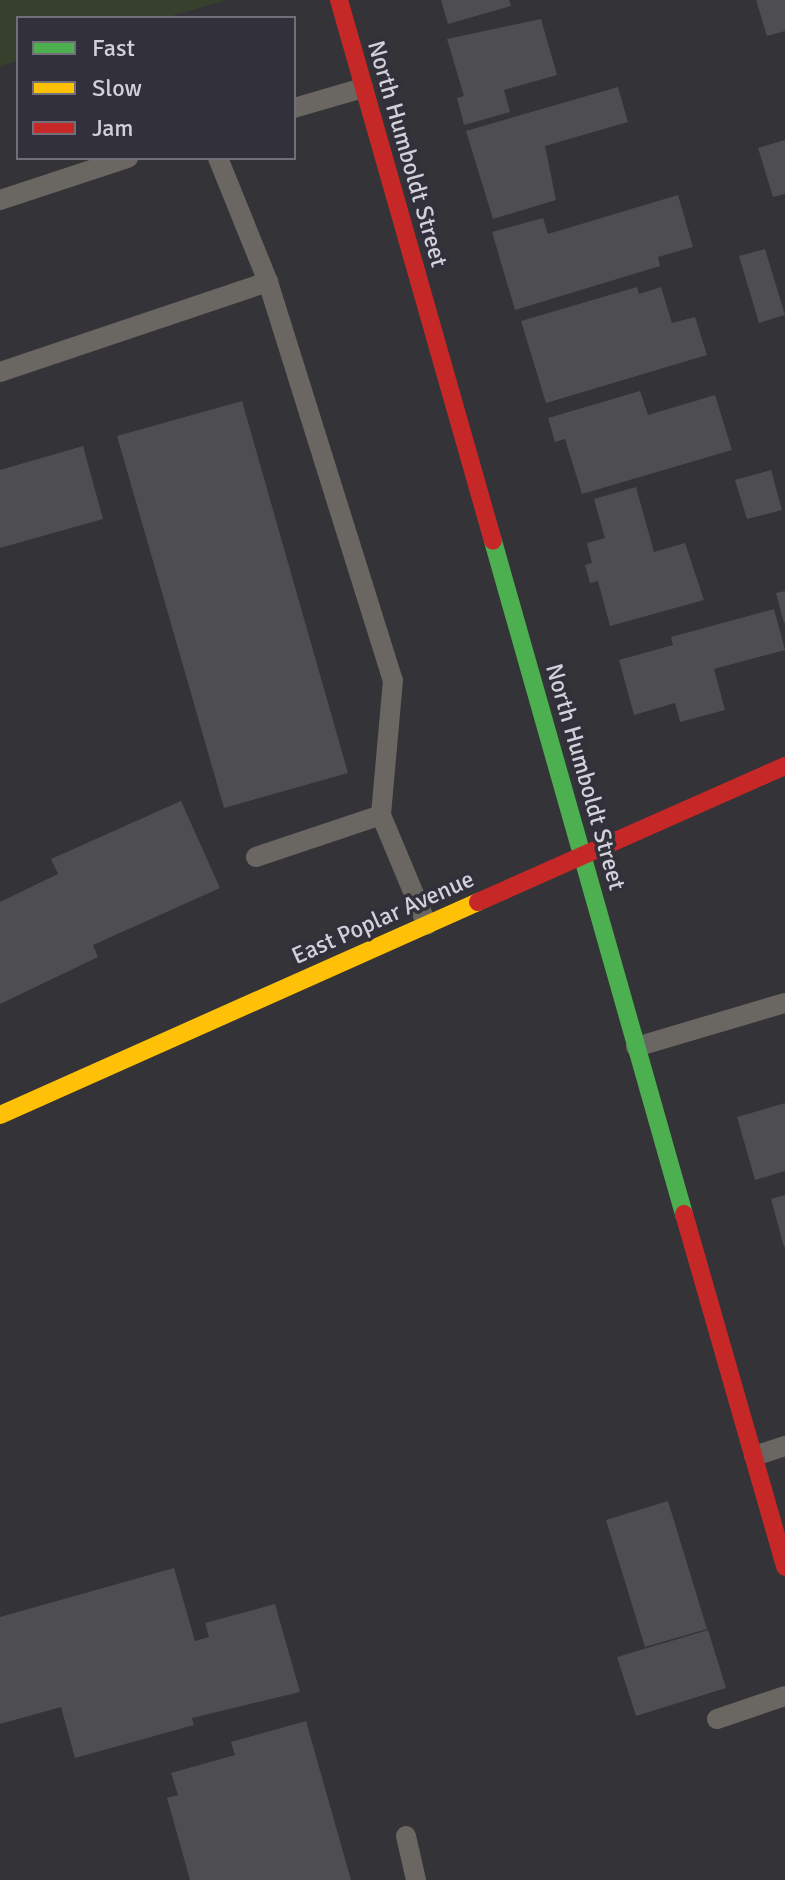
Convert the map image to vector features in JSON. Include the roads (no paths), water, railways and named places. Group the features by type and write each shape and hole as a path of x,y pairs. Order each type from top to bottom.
{"street":[{"name":"North Humboldt Street","path":"339,0 785,1567"},
{"name":"East Poplar Avenue","path":"0,1115 785,766"}],"lane":[{"path":"296,107 363,88"},
{"path":"0,200 122,160"},
{"path":"219,160 268,282 393,680 381,815 427,925"},
{"path":"0,372 268,282"},
{"path":"256,857 381,815"},
{"path":"636,1047 785,1003"},
{"path":"754,1456 785,1446"},
{"path":"717,1719 785,1696"},
{"path":"406,1836 416,1880"}]}
